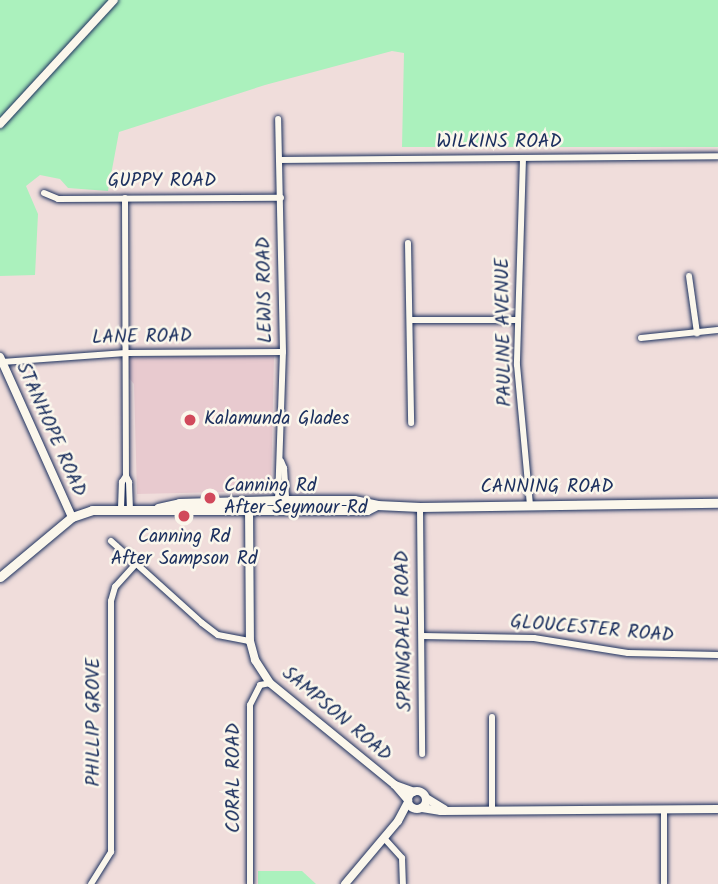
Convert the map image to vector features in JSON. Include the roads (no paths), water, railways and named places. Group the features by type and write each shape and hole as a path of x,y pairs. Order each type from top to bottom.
{"main road":[{"name":"CANNING ROAD","path":"249,507 282,500 354,500 377,505 420,507 718,503"},
{"name":"CANNING ROAD","path":"0,577 72,517 92,510 249,507 281,510 367,510 377,505"}],"street":[{"path":"0,124 114,0"},
{"name":"LEWIS ROAD","path":"278,119 281,160 283,352 281,461 278,468 281,510"},
{"name":"WILKINS ROAD","path":"281,160 718,156"},
{"name":"PAULINE AVENUE","path":"523,158 517,365 530,506"},
{"name":"GUPPY ROAD","path":"44,193 58,198 281,198"},
{"path":"125,198 126,476 130,482 125,508"},
{"path":"408,243 411,423"},
{"path":"689,276 697,332"},
{"path":"411,320 517,320"},
{"path":"640,338 718,330"},
{"name":"LANE ROAD","path":"1,359 126,353 283,352"},
{"name":"STANHOPE ROAD","path":"1,359 72,517"},
{"name":"SAMPSON ROAD","path":"249,507 250,641 255,660 270,683 395,785 408,801 419,809"},
{"name":"SPRINGDALE ROAD","path":"420,507 422,754"},
{"path":"111,541 218,635 250,641"},
{"name":"PHILLIP GROVE","path":"91,884 111,852 111,601 115,587 136,564"},
{"name":"GLOUCESTER ROAD","path":"422,636 534,638 628,653 718,655"},
{"name":"CORAL ROAD","path":"250,884 250,705 260,685 270,683"},
{"path":"492,717 492,809"},
{"name":"SAMPSON ROAD","path":"395,785 421,792 426,798"},
{"path":"345,884 398,821 414,792"},
{"path":"398,821 419,809 426,798 444,809"},
{"path":"419,809 718,808"},
{"path":"664,810 664,884"},
{"path":"384,838 400,853 403,884"}],"place":[{"name":"Kalamunda Glades","path":"190,420"},
{"name":"Canning Rd After Seymour Rd","path":"210,498"},
{"name":"Canning Rd After Sampson Rd","path":"184,516"}]}
